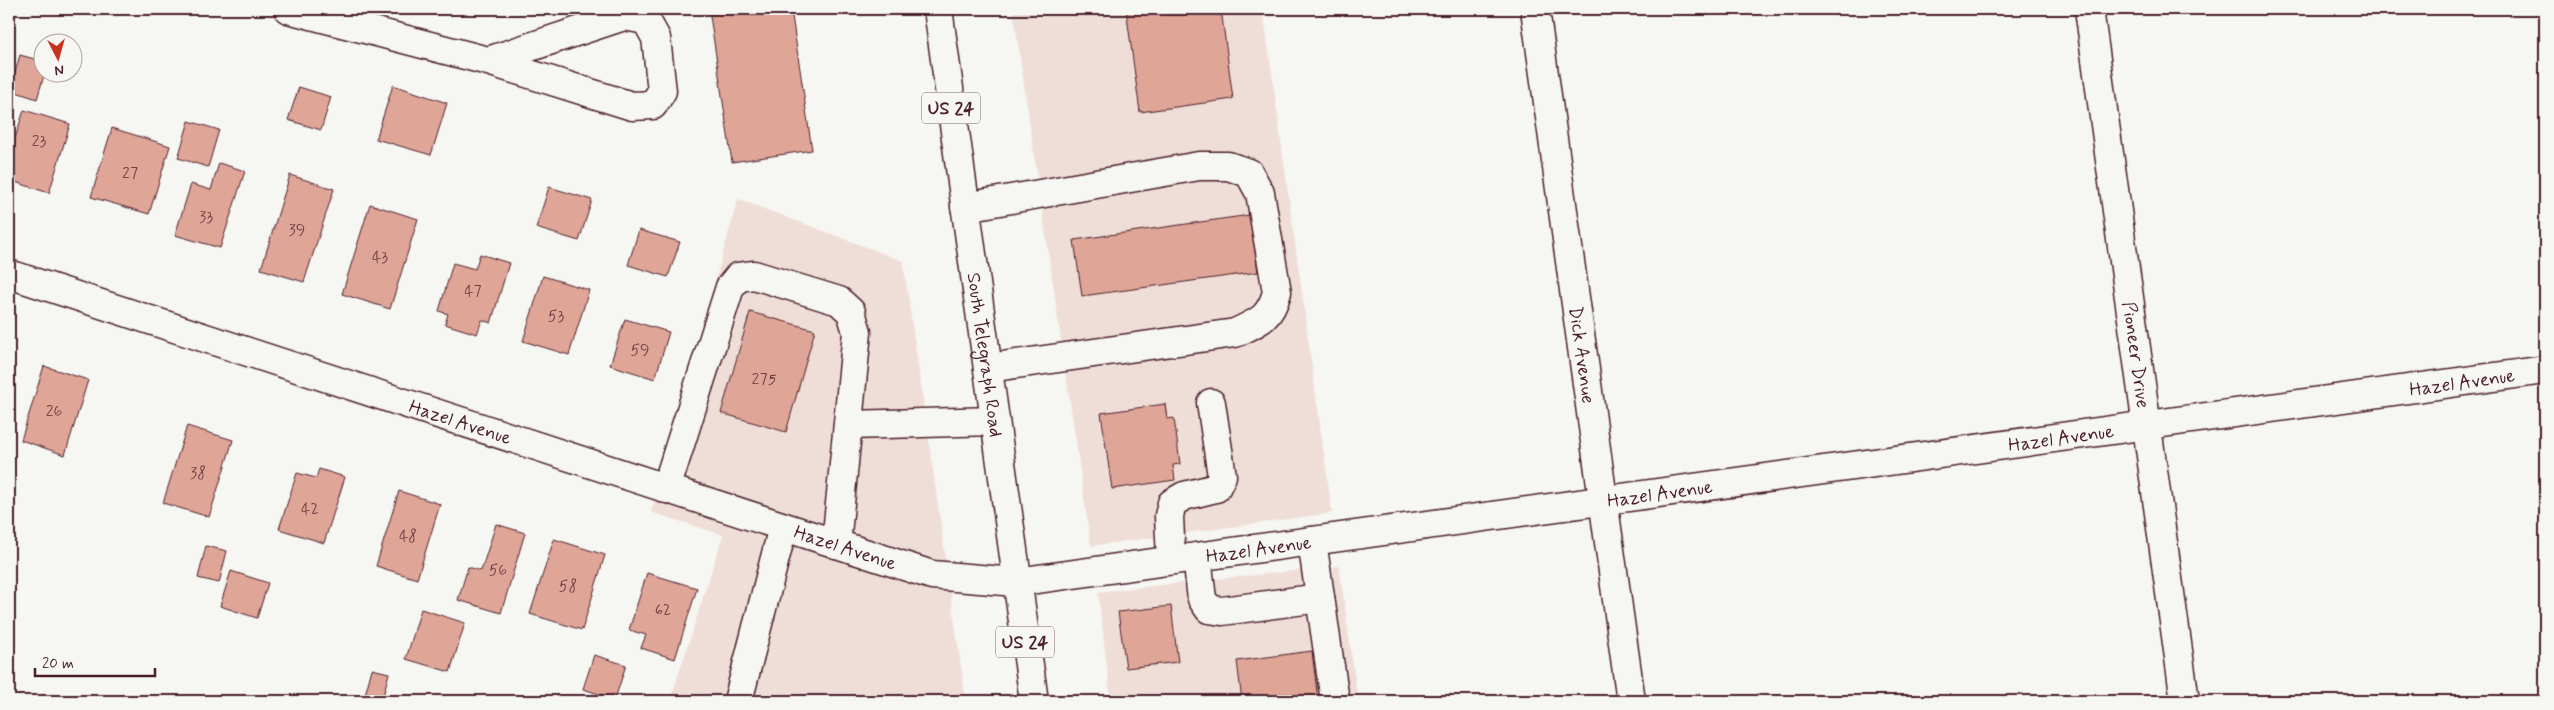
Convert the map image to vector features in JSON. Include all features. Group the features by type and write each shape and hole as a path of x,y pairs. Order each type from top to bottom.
{"main road":[{"path":"288,9 488,61 632,106 653,105 662,91 656,38 646,20 624,16 488,61"},
{"name":"South Telegraph Road","path":"938,9 1034,701"},
{"name":"Dick Avenue","path":"1535,9 1631,701"},
{"name":"Pioneer Drive","path":"2089,9 2185,701"},
{"path":"965,207 1199,166 1228,166 1249,172 1260,193 1277,292 1273,308 1262,321 1234,333 988,368"},
{"name":"Hazel Avenue","path":"9,274 932,576 1016,582 2545,370"},
{"path":"666,489 730,287 738,277 754,276 839,302 851,312 858,332 836,544"},
{"path":"1211,403 1222,476 1216,488 1184,496 1172,503 1169,516 1184,559 1202,599 1209,609 1222,612 1320,598"},
{"path":"849,425 995,421"},
{"path":"738,701 783,527"},
{"path":"1312,541 1335,701"}],"shaded area":[{"path":"1013,9 1263,9 1332,513 1091,546"},
{"path":"738,199 903,261 966,701 670,701 723,535 651,512"},
{"path":"1339,566 1358,701 1111,701 1098,592"}],"building":[{"path":"709,9 791,9 812,150 732,162"},
{"path":"1126,9 1221,9 1233,99 1140,112"},
{"path":"20,55 32,58 32,82 42,82 37,99 10,90"},
{"path":"393,85 447,103 431,155 376,139"},
{"path":"299,87 331,97 321,130 288,120"},
{"path":"24,110 70,124 49,193 9,180 9,157"},
{"path":"189,121 219,130 208,167 178,158"},
{"path":"112,128 170,146 149,214 91,197"},
{"path":"219,163 245,171 220,248 175,235 191,184 211,190"},
{"path":"290,175 334,189 304,282 261,269"},
{"path":"549,187 592,200 579,241 536,228"},
{"path":"370,204 418,219 390,309 342,294"},
{"path":"1250,215 1258,272 1082,296 1074,240"},
{"path":"639,230 680,242 668,277 628,265"},
{"path":"480,254 509,263 491,323 482,320 477,334 445,324 448,314 439,311 453,263 475,269"},
{"path":"543,276 589,290 569,355 523,341"},
{"path":"750,312 815,330 786,432 721,413"},
{"path":"625,319 669,332 655,379 610,365"},
{"path":"44,366 88,380 65,455 21,440"},
{"path":"1165,404 1167,419 1174,418 1180,464 1173,465 1175,480 1112,489 1101,413"},
{"path":"187,426 233,440 209,517 163,503"},
{"path":"319,469 345,477 324,543 279,529 297,473 316,478"},
{"path":"399,491 440,504 417,579 376,566"},
{"path":"496,524 525,533 501,613 458,600 468,567 481,571"},
{"path":"554,539 605,555 582,630 530,614"},
{"path":"206,546 227,551 219,583 198,578"},
{"path":"231,571 268,583 257,618 220,606"},
{"path":"647,573 697,588 675,659 641,648 646,635 629,630"},
{"path":"1171,606 1178,662 1126,668 1118,612"},
{"path":"421,609 465,623 450,672 406,659"},
{"path":"1312,651 1318,701 1242,701 1237,661"},
{"path":"594,655 626,665 615,699 583,689"},
{"path":"372,669 389,673 382,700 365,695"}]}
